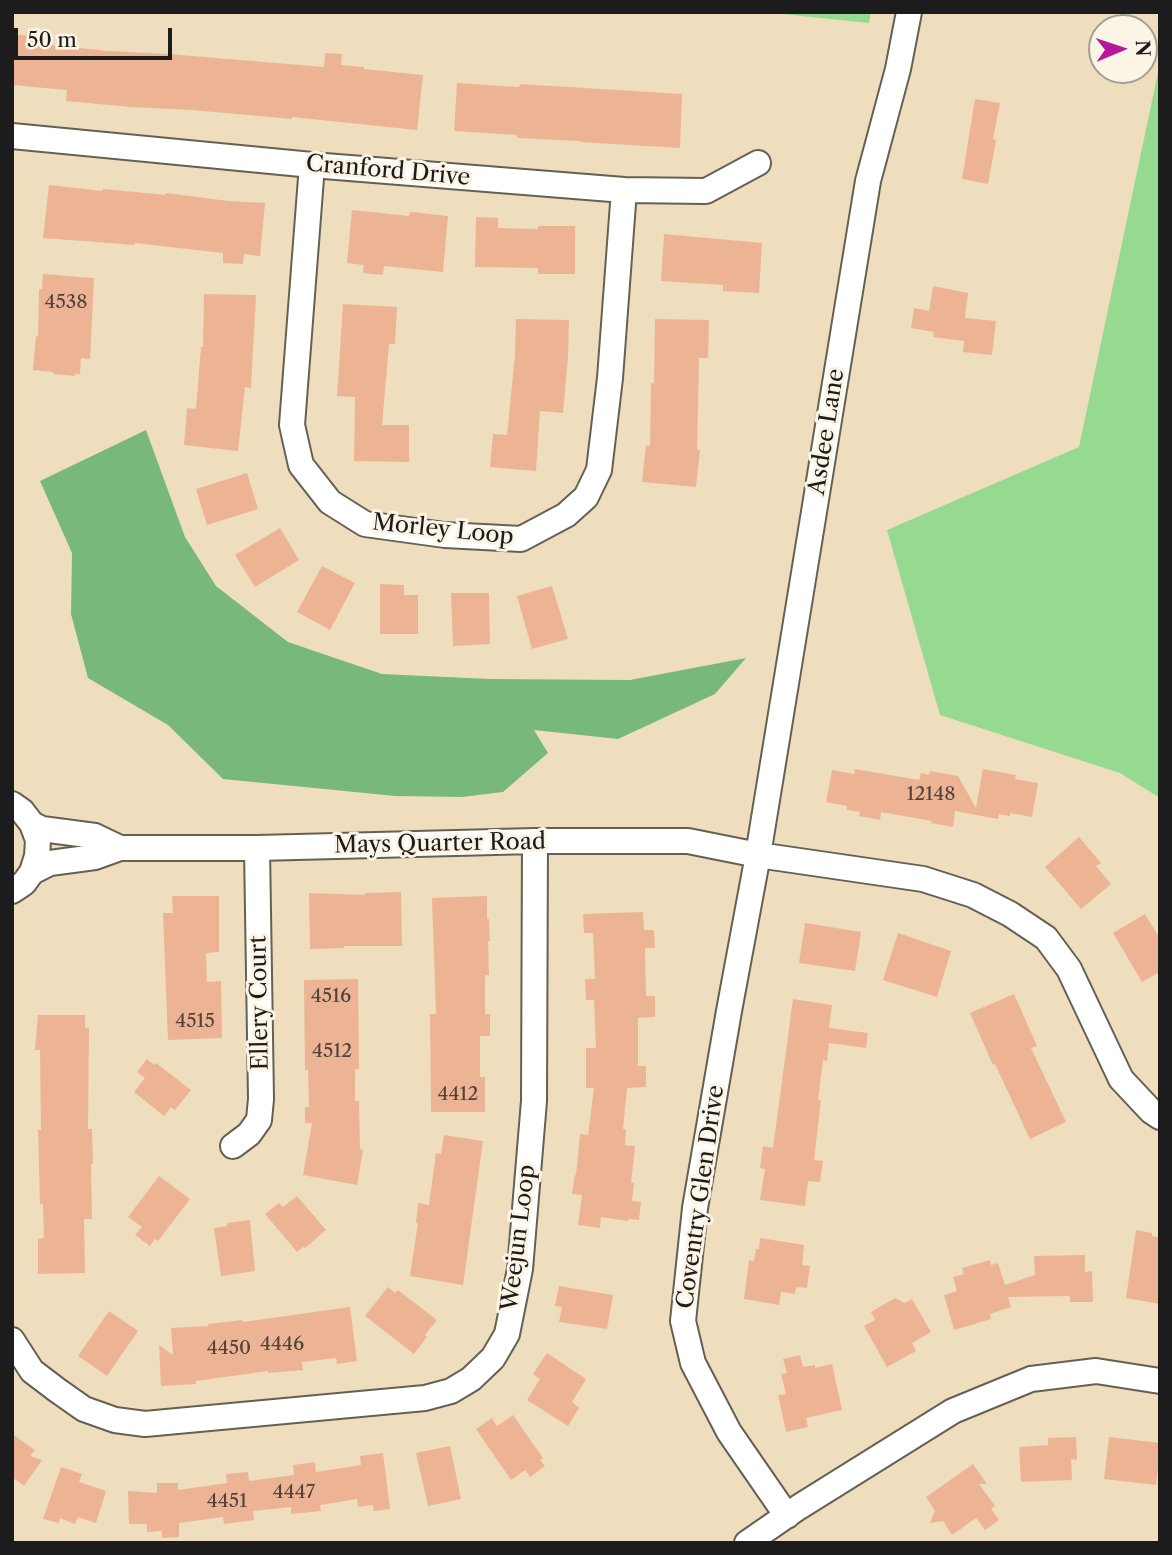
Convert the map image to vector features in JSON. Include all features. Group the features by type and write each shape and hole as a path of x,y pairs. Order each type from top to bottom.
{"street":[{"name":"Asdee Lane","path":"758,855 868,181 898,69 909,12"},
{"name":"Cranford Drive","path":"12,136 312,165 624,190 706,191 758,163"},
{"name":"Morley Loop","path":"312,165 292,425 302,465 330,502 365,524 445,535 521,540 566,515 586,497 599,470 610,378 624,190"},
{"name":"Mays Quarter Road","path":"12,804 42,829 95,836 120,848"},
{"path":"32,872 38,840 33,824"},
{"name":"Mays Quarter Road","path":"13,892 32,872 50,863 94,858 120,848 257,848 535,841 688,841 758,855 923,879 972,895 1010,914 1046,938 1069,969 1085,999 1121,1079 1151,1111 1160,1116"},
{"name":"Weejun Loop","path":"12,1340 32,1371 84,1409 115,1420 145,1424 425,1398 451,1391 471,1379 493,1358 507,1334 520,1269 534,1101 535,841"},
{"name":"Ellery Court","path":"233,1146 249,1134 259,1120 261,1099 257,848"},
{"name":"Coventry Glen Drive","path":"758,855 695,1208 683,1321 693,1363 729,1432 787,1516"},
{"path":"747,1543 953,1411 1031,1379 1096,1371 1160,1381"}],"green space":[{"path":"764,12 871,12 869,23"},
{"path":"1160,63 1160,798 1120,773 940,715 887,530 1079,447 1156,84 1158,84"},
{"path":"146,430 185,537 216,586 288,642 382,674 490,679 630,680 746,658 715,694 618,739 534,730 548,753 503,792 462,797 395,796 223,779 168,725 88,678 71,614 72,553 40,481"}],"building":[{"path":"12,34 43,37 42,44 108,51 324,67 325,53 342,54 341,65 423,75 417,130 292,117 66,101 67,90 12,85"},
{"path":"457,83 682,94 680,148 517,138 517,135 454,131"},
{"path":"975,99 1000,103 988,184 962,179"},
{"path":"49,185 265,203 260,256 244,254 243,264 223,263 223,253 135,243 43,238"},
{"path":"352,210 409,216 410,212 448,216 443,272 384,266 383,275 363,273 364,265 347,263"},
{"path":"476,217 498,218 498,228 575,226 575,274 538,274 538,268 475,267"},
{"path":"664,234 762,243 759,293 723,291 723,285 661,281"},
{"path":"43,274 94,278 90,359 81,358 80,374 75,376 33,370 38,336 39,289 42,289"},
{"path":"933,286 968,293 965,318 996,321 992,355 963,352 964,341 933,337 934,332 911,328 914,308 929,311"},
{"path":"204,294 256,295 251,388 245,387 238,451 184,445 187,408 196,409 203,347"},
{"path":"343,304 397,307 395,344 389,344 382,425 409,425 409,462 354,461 355,397 337,396"},
{"path":"516,319 569,320 563,413 540,411 536,471 490,467 493,434 507,435"},
{"path":"655,319 709,320 708,358 699,358 697,450 700,450 696,487 642,482 646,445 650,446"},
{"path":"247,473 258,509 207,525 196,489"},
{"path":"280,528 299,560 255,587 235,555"},
{"path":"322,566 355,583 330,630 297,612"},
{"path":"380,584 404,585 404,595 418,595 418,634 380,634"},
{"path":"552,586 568,639 532,649 517,596"},
{"path":"451,593 489,593 490,644 453,646"},
{"path":"855,769 919,780 921,773 929,775 930,771 958,776 976,808 983,769 1016,775 1015,779 1038,783 1032,817 1010,813 1010,816 999,814 998,819 955,811 953,827 881,812 880,820 859,816 860,812 847,810 847,806 826,802 832,770 854,774"},
{"path":"1079,837 1101,863 1096,866 1111,884 1081,909 1045,867"},
{"path":"401,892 402,946 310,949 309,893 365,895"},
{"path":"172,896 219,896 219,952 206,953 207,982 221,981 222,1038 168,1040 163,913 173,913"},
{"path":"487,896 490,941 489,975 485,975 485,1014 490,1014 490,1036 480,1036 480,1077 485,1077 485,1112 431,1112 430,1014 436,1014 432,898"},
{"path":"643,912 644,930 654,930 655,948 645,948 646,996 655,996 655,1017 638,1018 638,1066 646,1066 646,1087 627,1088 623,1129 626,1130 625,1145 635,1146 631,1183 634,1183 632,1201 641,1202 639,1220 601,1217 600,1228 578,1225 582,1195 572,1194 580,1134 588,1135 594,1088 586,1088 586,1048 596,1048 594,1000 586,1000 585,979 595,979 593,933 584,933 583,914"},
{"path":"1145,914 1160,939 1160,972 1142,982 1113,933"},
{"path":"805,923 861,932 855,971 799,963"},
{"path":"898,933 951,951 937,997 883,980"},
{"path":"358,979 359,1069 355,1069 355,1101 359,1101 360,1149 363,1150 357,1185 303,1175 312,1123 305,1123 305,1107 309,1107 308,1070 305,1070 304,980"},
{"path":"1014,994 1037,1046 1031,1048 1066,1122 1030,1139 970,1013"},
{"path":"793,999 832,1005 829,1028 868,1033 866,1048 829,1043 827,1061 823,1060 814,1160 823,1161 820,1182 808,1181 805,1206 760,1200 765,1169 760,1168 763,1146 773,1148"},
{"path":"38,1015 85,1015 85,1028 89,1028 88,1129 92,1129 93,1164 92,1219 84,1219 85,1273 38,1274 38,1239 44,1238 43,1204 40,1204 38,1130 41,1130 40,1050 35,1050"},
{"path":"147,1059 191,1090 175,1110 171,1107 164,1116 134,1092 145,1078 137,1072"},
{"path":"444,1135 483,1141 463,1285 410,1276 418,1223 418,1203 429,1205 436,1153 441,1154"},
{"path":"159,1176 190,1199 158,1241 155,1239 150,1246 135,1235 142,1227 128,1217"},
{"path":"297,1196 326,1230 297,1252 265,1214 279,1203 283,1207"},
{"path":"250,1220 255,1271 221,1276 214,1228"},
{"path":"1136,1230 1160,1237 1160,1304 1126,1298"},
{"path":"760,1238 804,1245 802,1265 810,1266 807,1288 796,1287 795,1294 781,1292 779,1305 744,1299 749,1260 754,1261"},
{"path":"1085,1255 1085,1272 1092,1271 1093,1302 1070,1302 1070,1296 1008,1297 1011,1307 990,1314 991,1319 954,1330 944,1295 957,1291 953,1277 964,1274 962,1268 990,1260 991,1265 998,1263 1005,1285 1035,1275 1034,1256"},
{"path":"559,1286 613,1295 607,1329 559,1322 562,1307 555,1306"},
{"path":"388,1287 395,1293 398,1290 437,1320 414,1354 365,1316"},
{"path":"895,1298 905,1303 912,1299 931,1332 912,1343 916,1351 887,1367 864,1326 875,1320 871,1312"},
{"path":"350,1307 357,1361 337,1364 336,1358 302,1362 303,1370 268,1371 196,1381 196,1384 161,1386 159,1345 173,1355 171,1328 243,1322"},
{"path":"109,1311 138,1331 107,1376 78,1356"},
{"path":"547,1353 586,1379 572,1402 579,1408 568,1426 527,1400 540,1379 533,1374"},
{"path":"800,1355 803,1367 815,1365 815,1368 832,1364 842,1410 806,1418 808,1427 786,1432 778,1395 786,1394 781,1374 787,1373 783,1359"},
{"path":"513,1415 543,1458 540,1460 545,1466 530,1477 525,1470 511,1480 476,1429 492,1418 497,1426"},
{"path":"12,1434 35,1450 30,1456 42,1460 24,1486 15,1479 12,1483"},
{"path":"1076,1437 1077,1460 1071,1459 1072,1480 1021,1482 1019,1447 1048,1445 1048,1438"},
{"path":"1109,1437 1160,1443 1160,1467 1156,1485 1104,1479"},
{"path":"450,1446 461,1499 428,1506 416,1453"},
{"path":"383,1453 390,1509 374,1511 373,1505 358,1507 357,1499 320,1505 321,1511 291,1514 291,1507 253,1511 254,1520 224,1524 223,1517 179,1523 179,1537 162,1538 162,1531 147,1532 147,1524 129,1524 128,1491 157,1493 157,1483 178,1483 178,1490 227,1483 226,1474 248,1472 249,1481 294,1475 293,1465 315,1462 316,1472 361,1465 360,1456"},
{"path":"973,1464 987,1484 979,1484 995,1506 991,1509 999,1520 985,1530 976,1518 952,1535 943,1521 930,1523 935,1511 926,1497"},
{"path":"61,1467 82,1474 79,1482 106,1491 96,1523 78,1517 75,1524 60,1518 59,1523 43,1519"}]}
